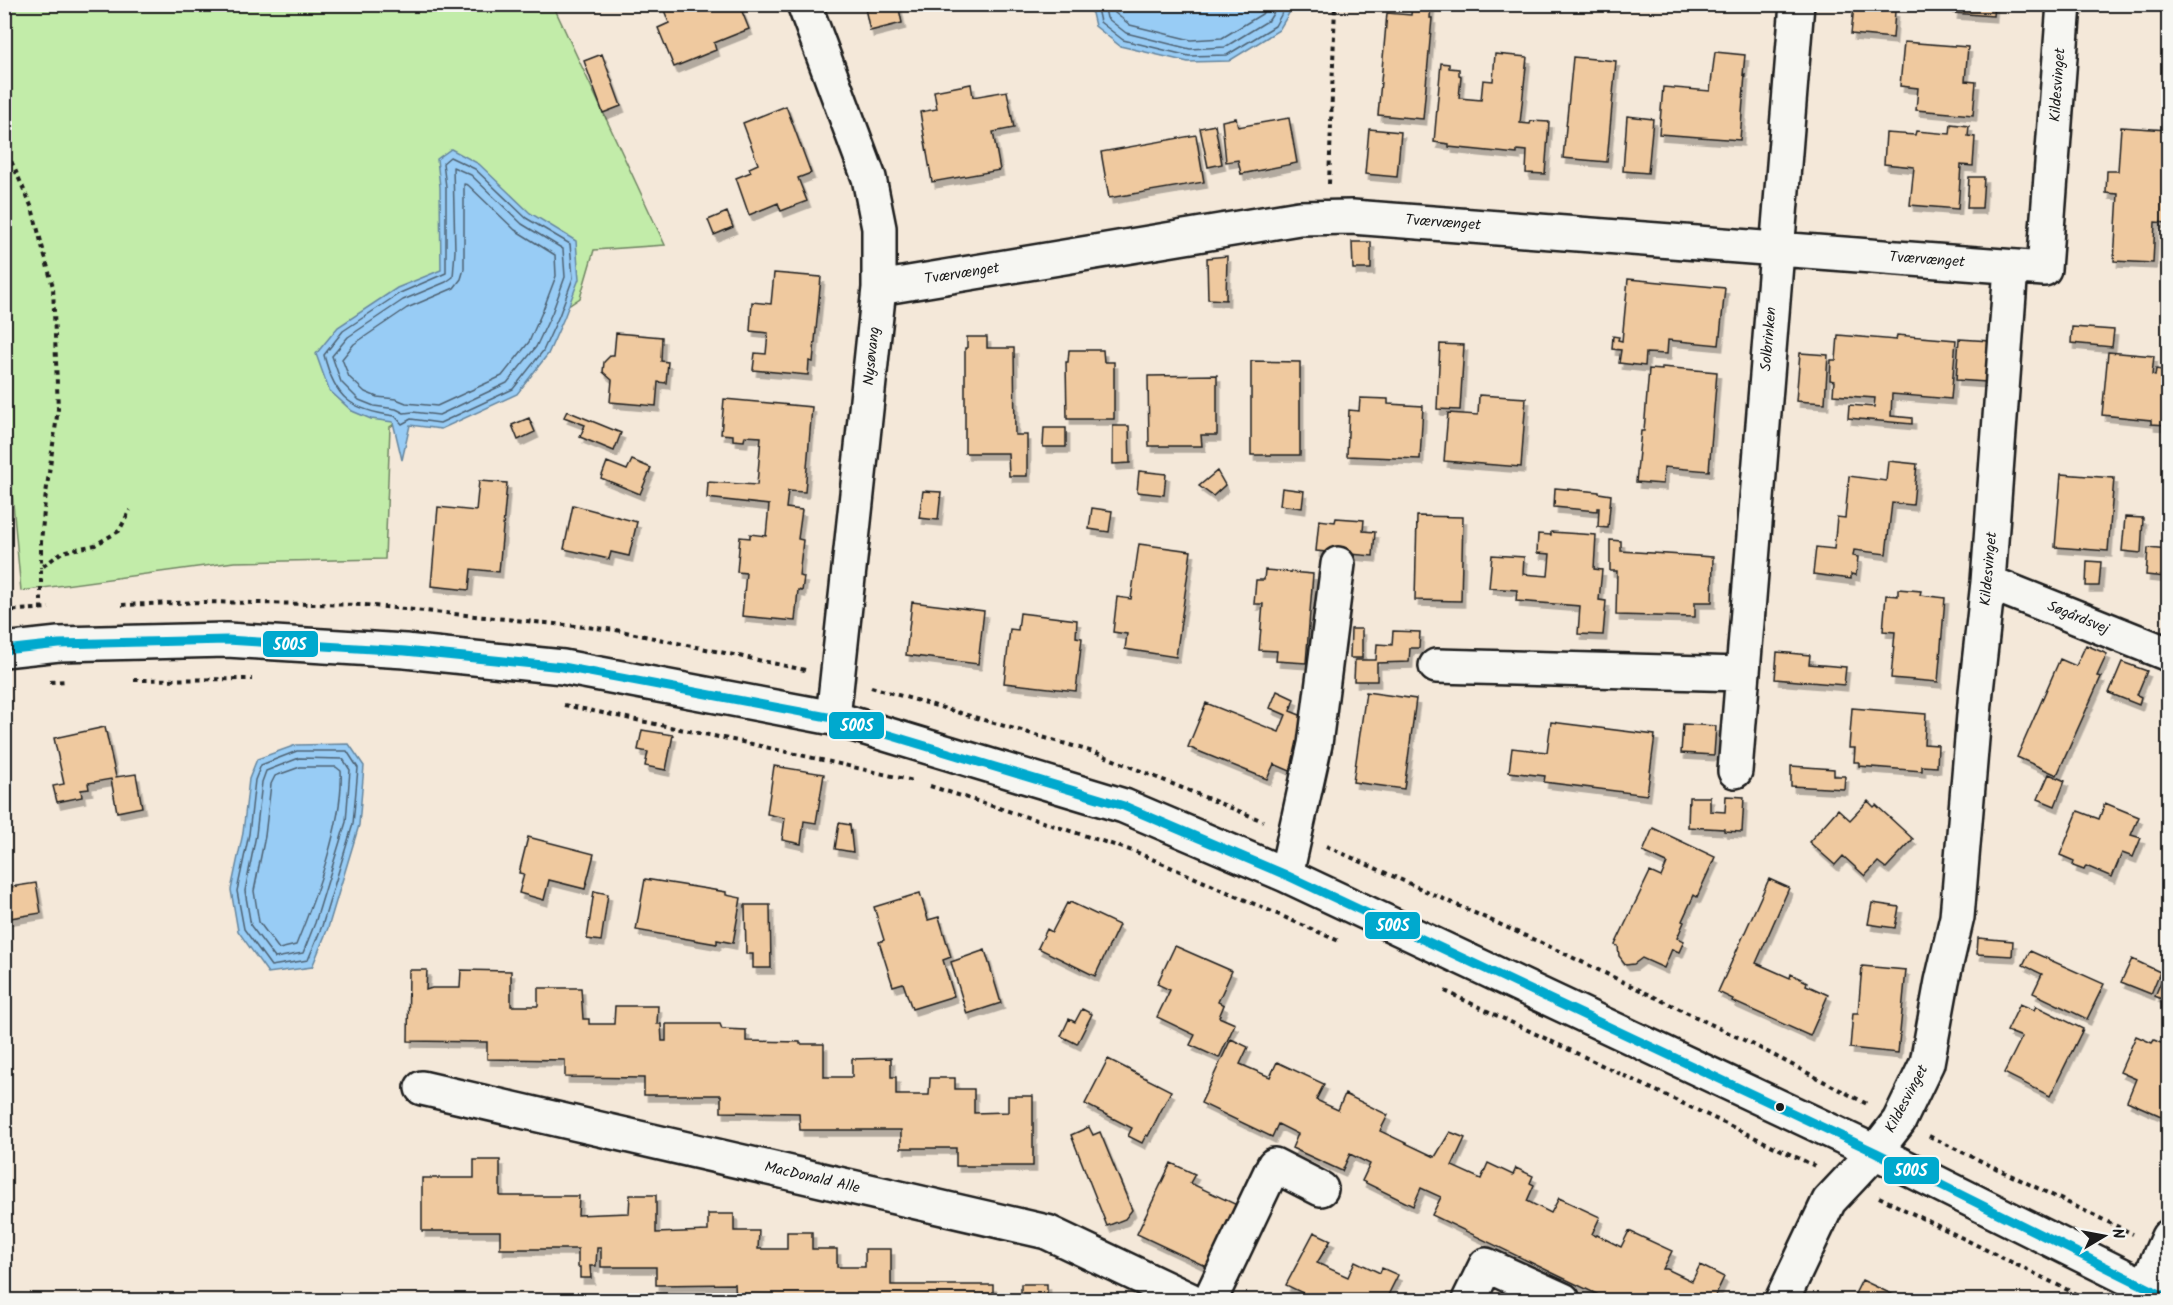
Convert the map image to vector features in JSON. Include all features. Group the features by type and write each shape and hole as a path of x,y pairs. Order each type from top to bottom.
{"street":[{"name":"Nysøvang","path":"804,4 869,178 879,228 879,288 833,718"},
{"name":"Solbrinken","path":"1735,771 1797,4"},
{"name":"Kildesvinget","path":"1782,1300 1829,1201 1875,1152 1899,1121 1927,1064 1942,981 1958,917 1976,691 1989,582 2011,267 2044,269 2064,4"},
{"name":"Tværvænget","path":"879,288 1299,218 1327,217 1376,218 2011,267"},
{"path":"1286,875 1316,744 1338,564"},
{"name":"Søgårdsvej","path":"1989,582 2169,654"},
{"path":"4,650 41,646 227,640 405,651 563,667 833,718 1124,806 1286,875 1875,1152 2157,1292 2166,1243"},
{"path":"1436,666 1742,674"},
{"name":"MacDonald Alle","path":"422,1088 1047,1232 1191,1300"},
{"path":"1210,1300 1274,1165 1322,1189"},
{"path":"1469,1300 1486,1265 1563,1300"}],"path":[{"path":"1327,217 1335,4"},
{"path":"4,145 32,208 53,287 58,410 40,543 41,646 45,683 68,681"},
{"path":"41,568 62,552 94,545 119,531 130,510"},
{"path":"125,680 263,679"},
{"path":"560,704 741,741 914,781 1136,852 1347,945"},
{"path":"1443,990 1848,1182 2088,1300"},
{"path":"1899,1121 2166,1243"}],"green space":[{"path":"4,5 553,5 665,245 594,250 580,298 390,427 385,559 234,562 21,591 4,405"}],"water":[{"path":"1090,4 1294,5 1279,30 1229,61 1188,62 1120,46 1095,26"},
{"path":"451,149 479,164 530,213 576,241 579,279 548,354 517,394 441,429 410,425 402,460 393,422 371,419 352,411 329,390 316,354 338,327 397,288 441,270 440,187 437,159"},
{"path":"349,744 364,766 359,825 328,928 312,967 268,973 238,931 231,890 243,833 249,779 257,759 296,745"}],"building":[{"path":"677,4 739,4 749,29 714,43 716,50 674,67 658,28 669,23 664,10"},
{"path":"864,4 898,4 902,23 870,31"},
{"path":"1412,4 1431,4 1430,18 1432,18 1423,119 1378,115 1387,13 1411,15"},
{"path":"1955,4 1994,4 1993,16 1954,13"},
{"path":"1854,6 1895,11 1893,38 1851,34"},
{"path":"1904,42 1968,47 1965,81 1976,82 1973,115 1916,110 1918,88 1900,86"},
{"path":"1715,52 1745,55 1740,140 1659,134 1663,87 1710,91"},
{"path":"602,54 621,106 603,113 584,61"},
{"path":"1495,54 1527,57 1520,123 1549,122 1545,174 1526,173 1527,151 1517,150 1517,154 1449,147 1449,144 1434,142 1441,63 1449,64 1449,68 1459,69 1461,76 1459,98 1481,100 1483,80 1493,81"},
{"path":"1573,57 1616,61 1607,162 1563,158"},
{"path":"971,84 973,97 1007,91 1014,128 993,132 1000,170 932,182 920,112 937,109 934,91"},
{"path":"786,106 811,173 798,178 807,201 781,211 778,203 749,215 736,178 751,172 749,168 758,164 743,123"},
{"path":"1627,116 1653,119 1648,173 1623,171"},
{"path":"1236,118 1238,127 1289,118 1297,163 1241,174 1238,160 1226,162 1222,121"},
{"path":"1951,124 1969,126 1968,136 1975,137 1973,166 1961,165 1958,209 1910,205 1914,167 1884,164 1886,133 1915,135 1916,131 1950,134"},
{"path":"1215,125 1222,164 1208,167 1200,128"},
{"path":"2121,127 2168,130 2168,223 2155,222 2153,263 2114,261 2118,194 2106,193 2107,171 2118,171"},
{"path":"1369,129 1401,132 1397,177 1365,174"},
{"path":"1196,135 1204,182 1109,198 1101,152"},
{"path":"1969,177 1984,177 1982,208 1967,208"},
{"path":"727,212 733,227 714,235 708,220"},
{"path":"1352,242 1371,242 1371,269 1353,269"},
{"path":"1227,256 1226,300 1208,299 1207,258"},
{"path":"774,273 821,277 813,362 809,361 808,375 753,370 755,353 766,354 768,333 750,331 752,302 771,304"},
{"path":"1628,279 1725,288 1719,345 1668,340 1667,354 1646,353 1645,366 1619,363 1621,350 1612,349 1613,336 1619,337 1618,340 1622,341"},
{"path":"2072,327 2114,330 2112,347 2071,343"},
{"path":"616,333 662,337 661,361 668,362 666,383 658,382 656,406 610,402 612,380 603,372 604,362 614,355"},
{"path":"1838,335 1896,340 1897,335 1956,340 1951,399 1892,394 1891,416 1912,418 1912,424 1848,418 1849,405 1874,407 1875,398 1833,395 1834,381 1830,380 1831,360 1836,360"},
{"path":"967,337 987,337 987,348 1014,348 1015,435 1027,435 1027,476 1009,476 1008,453 965,453 965,348 967,348"},
{"path":"1959,339 1990,341 1987,382 1956,380"},
{"path":"1440,344 1464,345 1460,410 1437,409"},
{"path":"1069,350 1103,350 1104,362 1114,362 1114,419 1067,419 1066,362 1068,362"},
{"path":"2108,352 2154,356 2152,375 2155,376 2156,369 2168,371 2168,425 2151,424 2151,420 2102,415"},
{"path":"1800,353 1828,355 1825,403 1796,401"},
{"path":"1251,361 1300,362 1300,455 1251,455"},
{"path":"1662,367 1717,372 1709,471 1664,467 1663,484 1636,482 1641,431 1644,431 1649,369 1662,370"},
{"path":"1217,375 1217,435 1201,435 1202,446 1149,446 1148,376"},
{"path":"1479,395 1526,398 1521,467 1444,461 1448,413 1478,415"},
{"path":"1360,398 1388,399 1388,404 1423,406 1420,459 1347,456 1349,410 1359,411"},
{"path":"724,399 812,407 805,492 788,491 786,508 802,510 798,539 803,540 799,576 804,577 802,591 798,590 795,621 742,616 746,573 737,572 740,537 750,538 750,534 766,536 769,505 707,498 708,482 757,485 761,437 745,436 744,441 733,440 733,435 721,434"},
{"path":"567,411 621,433 614,451 580,437 585,425 564,417"},
{"path":"529,418 535,432 518,440 512,425"},
{"path":"1113,426 1129,426 1130,463 1113,464"},
{"path":"1044,428 1066,428 1066,447 1043,447"},
{"path":"632,460 651,468 640,494 601,478 607,462 627,470"},
{"path":"1888,461 1917,464 1913,505 1892,503 1886,554 1854,550 1853,556 1858,557 1856,575 1851,574 1851,579 1813,574 1816,547 1834,549 1837,517 1845,518 1849,476 1886,481"},
{"path":"1139,471 1166,474 1164,495 1137,492"},
{"path":"1217,471 1225,485 1213,496 1199,486"},
{"path":"2061,474 2114,478 2108,551 2055,547"},
{"path":"479,481 507,483 499,572 471,569 469,590 431,586 438,507 476,511"},
{"path":"1282,488 1304,491 1302,508 1280,505"},
{"path":"1555,488 1611,495 1608,528 1598,527 1599,508 1597,511 1554,507"},
{"path":"923,491 941,492 938,520 919,518"},
{"path":"573,505 637,522 629,556 611,552 609,559 564,549"},
{"path":"1092,508 1112,511 1109,532 1089,529"},
{"path":"1417,516 1463,517 1461,601 1415,600"},
{"path":"2125,517 2143,518 2141,553 2122,551"},
{"path":"1336,518 1364,520 1363,531 1375,532 1373,556 1316,551 1319,520 1335,522"},
{"path":"1551,532 1596,535 1594,569 1602,570 1599,600 1606,601 1603,635 1578,634 1580,606 1516,601 1517,590 1489,588 1492,555 1524,557 1523,574 1548,576 1550,554 1537,553 1538,534 1551,535"},
{"path":"1610,540 1621,541 1621,551 1713,557 1712,602 1695,602 1695,617 1616,615 1617,571 1610,571"},
{"path":"1139,544 1191,551 1176,657 1125,649 1127,634 1113,632 1117,597 1131,599"},
{"path":"2148,548 2168,550 2166,577 2146,575"},
{"path":"2087,561 2101,562 2099,586 2086,586"},
{"path":"1265,570 1313,574 1306,663 1276,661 1277,651 1259,650 1263,604 1254,604 1256,580 1264,580"},
{"path":"1898,589 1921,591 1920,595 1945,598 1938,682 1891,678 1895,632 1883,631 1886,595 1898,596"},
{"path":"912,602 984,611 978,664 906,655"},
{"path":"1020,613 1077,620 1076,637 1082,638 1076,691 1004,683 1010,629 1018,630"},
{"path":"1351,629 1362,629 1362,658 1350,658"},
{"path":"1393,631 1420,632 1419,648 1410,648 1409,662 1377,663 1377,681 1354,681 1355,660 1376,660 1377,644 1392,645"},
{"path":"2086,645 2107,654 2097,676 2101,677 2057,775 2017,757 2060,659 2076,666"},
{"path":"1777,652 1810,655 1809,664 1846,667 1844,685 1775,679"},
{"path":"2122,662 2147,671 2137,695 2141,697 2139,705 2109,693"},
{"path":"1277,691 1294,699 1290,711 1305,717 1297,774 1274,764 1267,779 1188,747 1206,703 1279,732 1286,715 1270,708"},
{"path":"1366,692 1416,699 1404,789 1353,782"},
{"path":"1852,708 1926,714 1924,744 1938,745 1937,767 1922,766 1922,771 1859,766 1859,762 1854,762 1855,748 1849,748"},
{"path":"1551,722 1655,735 1647,795 1544,782 1545,776 1509,772 1512,748 1547,752"},
{"path":"1683,724 1716,726 1714,755 1681,753"},
{"path":"105,727 116,777 136,774 142,807 117,812 111,779 88,783 89,789 81,790 82,797 57,802 53,786 64,784 54,738"},
{"path":"642,730 673,735 666,770 645,766 648,752 638,750"},
{"path":"774,766 824,774 816,823 804,821 801,844 782,840 785,818 767,814"},
{"path":"1791,766 1834,769 1834,776 1845,776 1844,789 1791,786"},
{"path":"2049,774 2065,781 2055,806 2038,799"},
{"path":"1726,796 1744,797 1742,832 1688,827 1689,797 1710,797 1710,811 1725,812"},
{"path":"1868,801 1874,807 1876,805 1913,839 1886,868 1878,862 1865,876 1843,856 1835,865 1809,842 1838,809 1850,820"},
{"path":"2105,803 2139,817 2131,835 2141,838 2133,857 2122,853 2112,877 2086,866 2084,870 2073,866 2074,861 2060,855 2078,811 2099,819"},
{"path":"839,823 850,825 853,852 835,849"},
{"path":"1653,828 1715,857 1697,897 1694,895 1682,921 1684,922 1677,938 1684,941 1679,952 1672,949 1664,968 1642,958 1634,964 1626,965 1619,956 1618,946 1615,945 1650,872 1661,877 1667,863 1643,852"},
{"path":"528,837 594,854 585,889 549,880 544,900 519,893 524,874 519,873"},
{"path":"645,879 726,892 726,895 741,898 733,943 717,940 717,944 636,930"},
{"path":"1769,879 1789,888 1756,963 1790,978 1791,974 1807,982 1806,985 1828,995 1810,1036 1732,1001 1733,999 1718,992"},
{"path":"36,883 41,913 4,919 4,888"},
{"path":"594,891 608,894 601,941 587,939"},
{"path":"920,893 928,920 939,917 951,957 943,960 954,996 912,1009 903,983 893,986 879,942 884,940 874,907"},
{"path":"1070,902 1119,925 1095,976 1038,948 1047,929 1052,932 1067,903"},
{"path":"1872,903 1899,907 1895,928 1868,924"},
{"path":"745,905 770,905 771,968 753,968 753,954 746,954"},
{"path":"1978,938 2013,941 2012,956 1977,954"},
{"path":"1175,946 1232,971 1218,1002 1224,1005 1219,1017 1235,1024 1219,1058 1190,1045 1195,1035 1157,1017 1170,990 1157,984"},
{"path":"985,950 1001,1003 967,1014 951,962"},
{"path":"2030,951 2104,984 2087,1019 2033,993 2042,974 2023,965"},
{"path":"2132,959 2160,972 2151,994 2121,982"},
{"path":"2168,965 2168,1002 2155,996"},
{"path":"1862,966 1906,970 1898,1053 1850,1048 1853,1013 1858,1013"},
{"path":"409,970 427,970 426,990 460,988 461,970 511,971 511,1006 538,1006 538,988 581,988 583,1019 589,1019 589,1024 614,1024 615,1006 658,1006 657,1024 661,1024 662,1041 666,1041 666,1024 720,1024 722,1029 746,1030 746,1041 824,1044 824,1077 852,1077 852,1059 891,1058 891,1077 896,1077 896,1095 929,1095 930,1078 955,1078 955,1089 974,1089 974,1113 1008,1112 1008,1096 1033,1096 1033,1166 956,1166 956,1148 901,1148 901,1130 800,1130 799,1113 721,1112 721,1095 644,1095 644,1078 565,1077 565,1060 487,1059 487,1042 408,1041"},
{"path":"2020,1004 2034,1010 2036,1006 2083,1029 2050,1096 2004,1073 2022,1037 2007,1031"},
{"path":"1082,1009 1092,1014 1077,1044 1061,1036 1069,1019 1075,1022"},
{"path":"2136,1036 2152,1043 2154,1040 2168,1046 2168,1119 2127,1101 2136,1079 2120,1072"},
{"path":"1231,1039 1248,1047 1240,1064 1270,1077 1277,1062 1324,1084 1316,1100 1338,1110 1345,1094 1388,1115 1380,1131 1435,1157 1450,1132 1465,1138 1452,1166 1481,1179 1488,1163 1513,1175 1516,1168 1533,1176 1530,1183 1534,1185 1527,1201 1551,1213 1559,1198 1600,1217 1592,1234 1596,1236 1621,1247 1629,1231 1672,1251 1663,1269 1692,1281 1700,1265 1724,1277 1713,1300 1609,1300 1432,1215 1441,1197 1421,1188 1413,1206 1362,1181 1370,1164 1350,1154 1342,1171 1292,1148 1298,1134 1278,1124 1272,1137 1201,1103"},
{"path":"1108,1059 1171,1091 1148,1136 1146,1135 1142,1143 1128,1136 1132,1128 1085,1104"},
{"path":"1089,1127 1093,1135 1100,1132 1132,1210 1125,1219 1107,1226 1071,1135"},
{"path":"474,1160 500,1160 500,1196 579,1196 578,1215 629,1213 630,1195 656,1195 656,1233 708,1231 708,1214 734,1214 734,1231 759,1231 758,1249 787,1249 787,1232 812,1232 812,1249 837,1249 837,1267 865,1267 865,1249 891,1249 891,1285 993,1285 993,1300 736,1300 735,1284 656,1285 656,1267 601,1267 601,1248 597,1248 596,1266 590,1266 591,1278 580,1278 578,1249 500,1249 500,1231 422,1231 422,1178 474,1178"},
{"path":"1171,1163 1195,1174 1190,1183 1237,1205 1207,1267 1137,1234"},
{"path":"1314,1232 1331,1240 1317,1263 1348,1277 1355,1261 1380,1273 1382,1268 1398,1275 1387,1297 1396,1300 1304,1300 1307,1295 1286,1285"},
{"path":"1862,1280 1904,1300 1852,1300"},
{"path":"1021,1284 1047,1284 1047,1300 1021,1300"},
{"path":"1427,1295 1437,1300 1424,1300"}],"transit line":[{"name":"500S","path":"4,650 59,644 227,640 405,651 563,667 833,718 1124,806 1286,875 1875,1152 2168,1298"}]}
